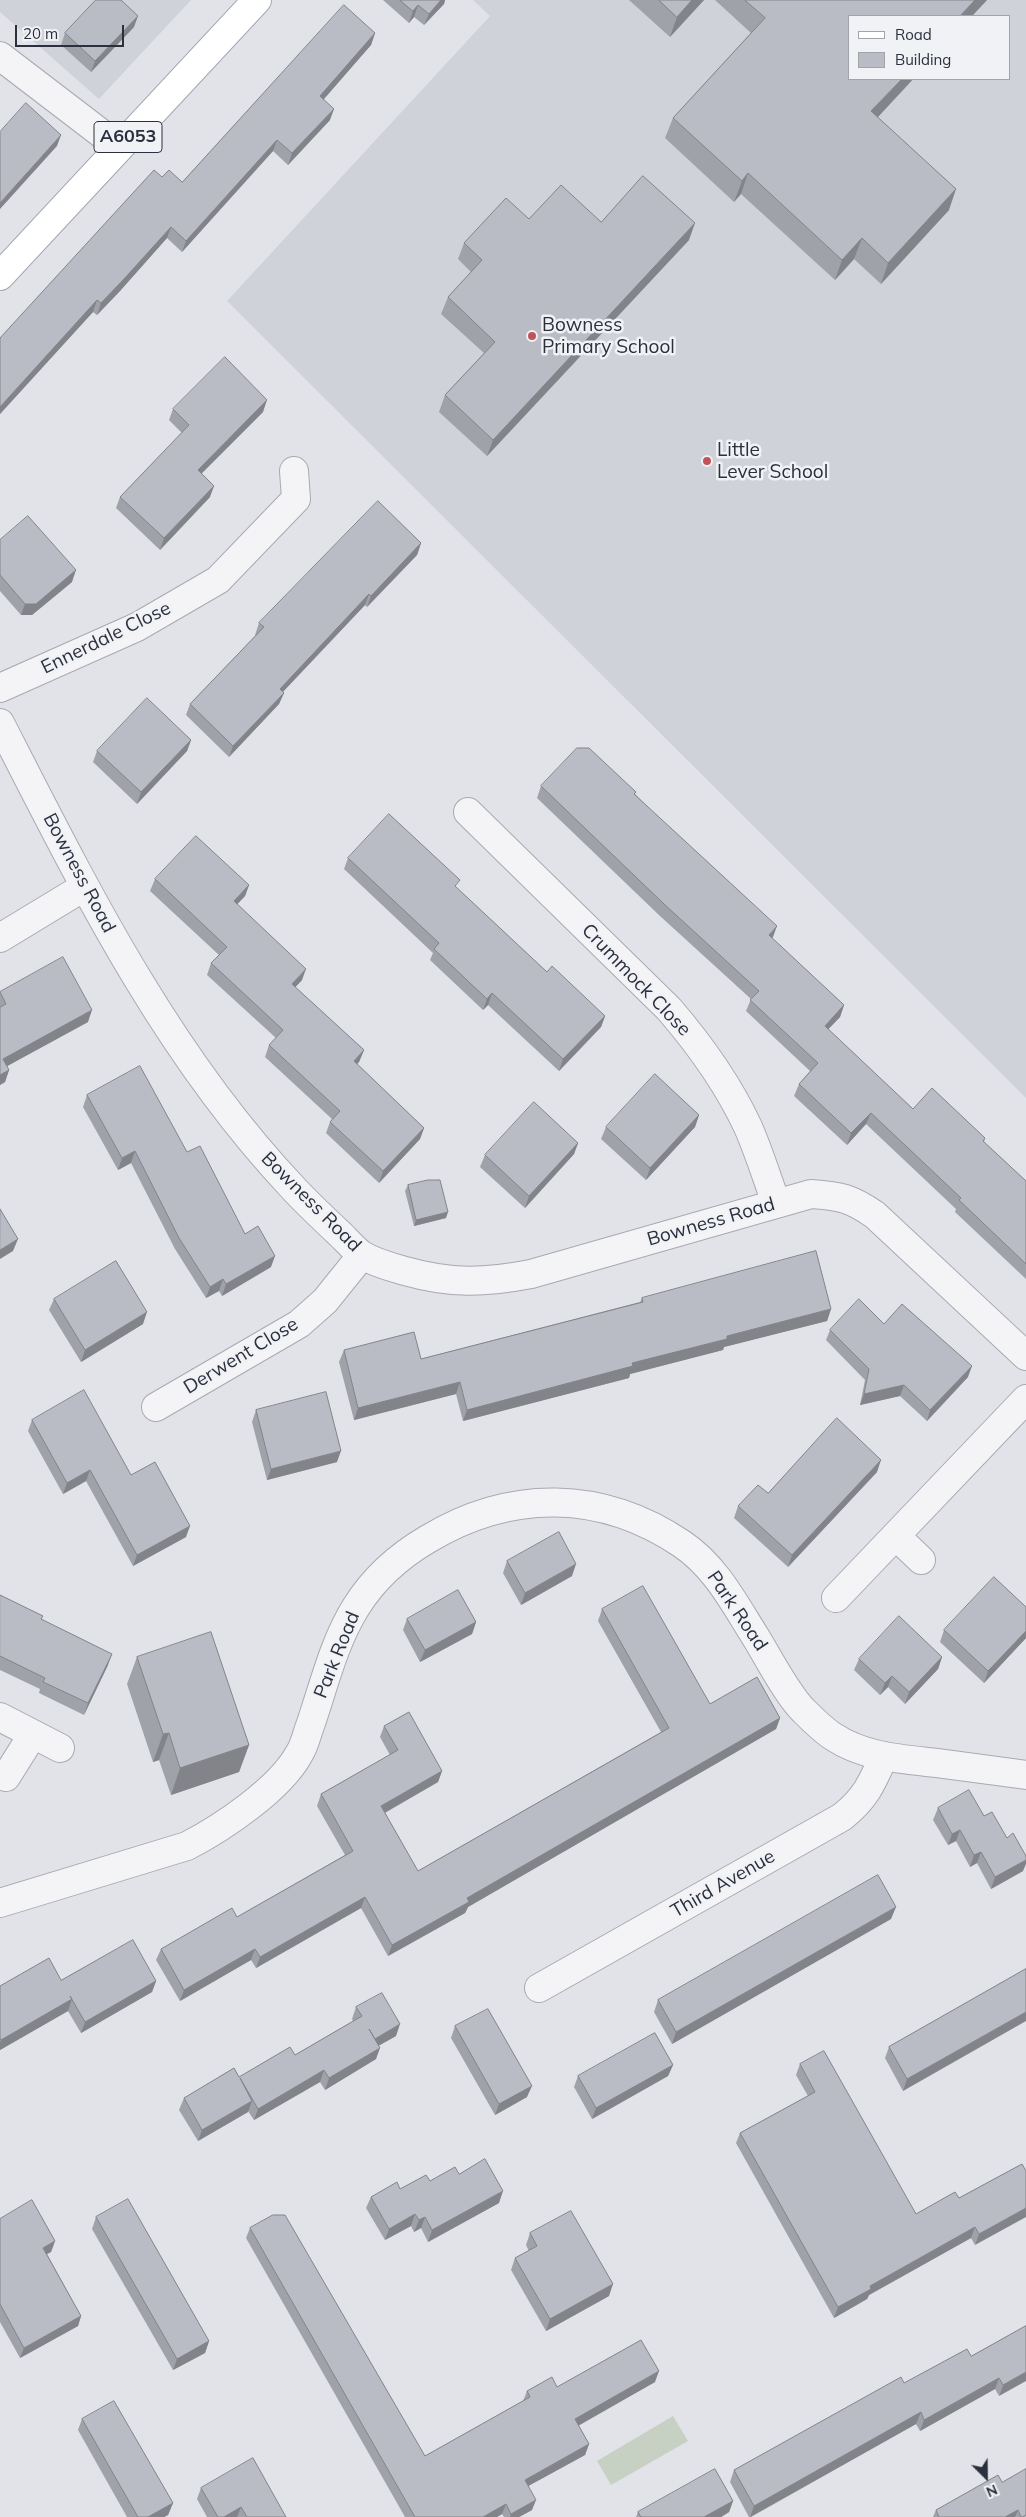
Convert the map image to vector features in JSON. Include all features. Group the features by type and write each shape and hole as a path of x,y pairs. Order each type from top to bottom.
{"main road":[{"name":"A6053","path":"0,276 119,146 257,0"}],"street":[{"path":"0,56 119,146"},
{"name":"Ennerdale Close","path":"0,688 138,627 218,580 296,499 294,471"},
{"name":"Bowness Road","path":"0,723 84,887 156,1011 228,1113 270,1164 309,1205 362,1254 390,1267 447,1281 499,1280 540,1271 811,1194 832,1196 856,1201 875,1215 1026,1356"},
{"name":"Crummock Close","path":"468,812 669,1009 693,1038 713,1065 748,1128 776,1203"},
{"path":"0,938 84,887"},
{"name":"Derwent Close","path":"156,1407 299,1324 325,1301 362,1254"},
{"path":"836,1598 1026,1400"},
{"name":"Park Road","path":"0,1903 187,1846 213,1833 258,1798 283,1777 300,1754 341,1638 354,1610 372,1584 407,1551 445,1528 472,1516 507,1506 547,1502 586,1504 629,1516 662,1530 689,1548 715,1575 736,1604 802,1709 834,1737 857,1749 884,1756 1026,1776"},
{"path":"896,1536 921,1560"},
{"path":"0,1717 60,1748"},
{"path":"6,1778 33,1734"},
{"name":"Third Avenue","path":"539,1988 842,1817 859,1804 869,1790 884,1756"}],"shaded area":[{"path":"0,0 191,0 99,99 0,12"},
{"name":"Little Lever School","path":"473,0 1026,0 1026,1098 227,301 490,16"}],"green space":[{"path":"673,2416 688,2441 611,2485 597,2461"}],"building":[{"path":"96,0 121,0 138,16 95,61 65,33"},
{"path":"400,0 441,0 429,14 418,5 413,11"},
{"path":"659,0 692,0 677,17"},
{"path":"745,0 975,0 961,15 848,15 848,80 901,80 871,111 956,189 888,263 862,238 842,260 748,173 742,181 673,118 765,18"},
{"path":"344,5 375,33 320,96 334,109 292,153 277,140 186,241 171,227 101,303 97,300 0,407 0,338 154,170 162,177 169,170 182,182"},
{"path":"26,103 61,135 0,203 0,132"},
{"name":"Bowness Primary School","path":"643,176 695,223 493,440 445,395 495,342 448,297 482,260 464,243 506,198 529,219 561,185 601,222"},
{"path":"225,357 267,400 198,470 214,486 164,538 120,497 189,425 173,409"},
{"path":"378,501 421,543 371,596 369,594 280,689 284,693 233,746 190,704 264,627 259,623"},
{"path":"28,516 76,570 36,604 25,604 0,575 0,540"},
{"path":"147,698 191,740 141,792 97,751"},
{"path":"577,748 589,748 636,792 634,794 777,926 769,935 844,1005 825,1026 913,1109 932,1088 985,1138 983,1141 1026,1181 1026,1264 959,1200 961,1198 871,1113 851,1133 799,1084 818,1063 750,1000 759,991 664,904 541,786"},
{"path":"389,814 460,880 455,886 547,972 552,966 605,1016 563,1059 492,993 487,999 434,949 439,943 348,858"},
{"path":"196,836 249,885 234,901 306,969 292,984 364,1050 354,1061 424,1128 383,1171 330,1122 340,1111 269,1045 283,1030 211,963 227,947 155,879"},
{"path":"63,957 92,1010 3,1059 9,1070 0,1075 0,1007 6,1004 0,992"},
{"path":"140,1066 187,1152 200,1146 245,1234 258,1226 275,1256 226,1284 223,1279 210,1287 179,1238 135,1151 122,1158 87,1095"},
{"path":"655,1074 699,1115 650,1168 606,1127"},
{"path":"534,1102 578,1143 529,1196 485,1155"},
{"path":"428,1180 440,1180 448,1212 416,1220 408,1185"},
{"path":"0,1209 18,1239 0,1250"},
{"path":"816,1251 831,1309 727,1336 727,1339 632,1363 633,1366 467,1410 460,1382 358,1408 344,1350 414,1332 421,1359 643,1302 642,1298"},
{"path":"116,1261 147,1312 85,1350 54,1299"},
{"path":"859,1299 884,1324 902,1304 972,1366 930,1410 904,1385 864,1394 869,1369 830,1330"},
{"path":"84,1390 131,1475 155,1462 190,1526 137,1555 90,1470 67,1483 32,1420"},
{"path":"326,1392 341,1451 271,1469 256,1410"},
{"path":"837,1418 881,1460 792,1555 738,1506 758,1485 768,1493"},
{"path":"559,1532 576,1564 525,1593 507,1561"},
{"path":"994,1577 1026,1607 1026,1631 988,1671 944,1630"},
{"path":"643,1586 710,1704 757,1677 780,1718 467,1898 469,1902 392,1945 365,1897 260,1957 255,1949 184,1990 161,1949 232,1908 237,1917 353,1851 321,1794 398,1750 384,1726 409,1712 442,1771 381,1806 418,1871 669,1728 602,1609"},
{"path":"458,1590 476,1622 425,1650 407,1619"},
{"path":"0,1595 43,1616 41,1619 112,1654 88,1703 43,1682 45,1678 0,1656"},
{"path":"899,1616 942,1657 909,1692 892,1676 885,1683 859,1659"},
{"path":"211,1632 249,1745 180,1768 169,1733 163,1734 137,1657"},
{"path":"969,1790 984,1816 992,1812 1007,1838 1013,1833 1026,1856 1026,1860 995,1877 981,1852 974,1855 960,1830 952,1834 938,1808"},
{"path":"878,1875 896,1907 676,2032 658,2000"},
{"path":"133,1940 156,1981 85,2022 72,1999 1,2040 0,1986 49,1958 61,1980"},
{"path":"1026,1969 1026,2012 907,2079 889,2047"},
{"path":"382,1993 400,2024 375,2039 369,2029 380,2048 329,2078 324,2070 258,2109 240,2078 252,2101 202,2130 184,2098 234,2068 239,2077 290,2047 295,2055 362,2016 356,2007"},
{"path":"488,2009 532,2086 499,2104 455,2026"},
{"path":"655,2033 673,2065 596,2108 578,2076"},
{"path":"824,2051 916,2214 955,2192 959,2198 1022,2164 1026,2171 1026,2208 979,2234 975,2227 870,2286 871,2289 838,2307 740,2133 815,2092 800,2064"},
{"path":"485,2159 503,2191 432,2230 425,2217 419,2220 415,2214 389,2229 371,2197 397,2182 400,2189 426,2175 430,2181 455,2167 459,2174"},
{"path":"128,2199 209,2341 177,2359 96,2217"},
{"path":"32,2200 55,2241 43,2248 81,2316 24,2348 0,2304 0,2219"},
{"path":"571,2211 613,2284 550,2319 515,2258 537,2246 530,2233"},
{"path":"273,2215 285,2215 425,2456 530,2397 527,2391 552,2377 557,2387 641,2340 659,2371 575,2419 589,2444 525,2480 536,2500 511,2514 506,2504 483,2517 415,2517 250,2228"},
{"path":"1026,2326 1026,2372 1003,2385 999,2378 924,2420 921,2412 754,2506 734,2470 901,2377 904,2383 967,2349 971,2356"},
{"path":"114,2401 173,2503 148,2517 138,2517 82,2419"},
{"path":"253,2458 286,2517 247,2517 241,2507 224,2517 218,2517 201,2488"},
{"path":"715,2469 733,2501 704,2517 641,2517 638,2512"},
{"path":"1026,2469 1026,2515 1021,2517 1018,2510 1005,2517 939,2517 936,2510 998,2475 1002,2482"}],"place":[{"name":"Bowness Primary School","path":"532,336"},
{"name":"Little Lever School","path":"707,461"}]}
